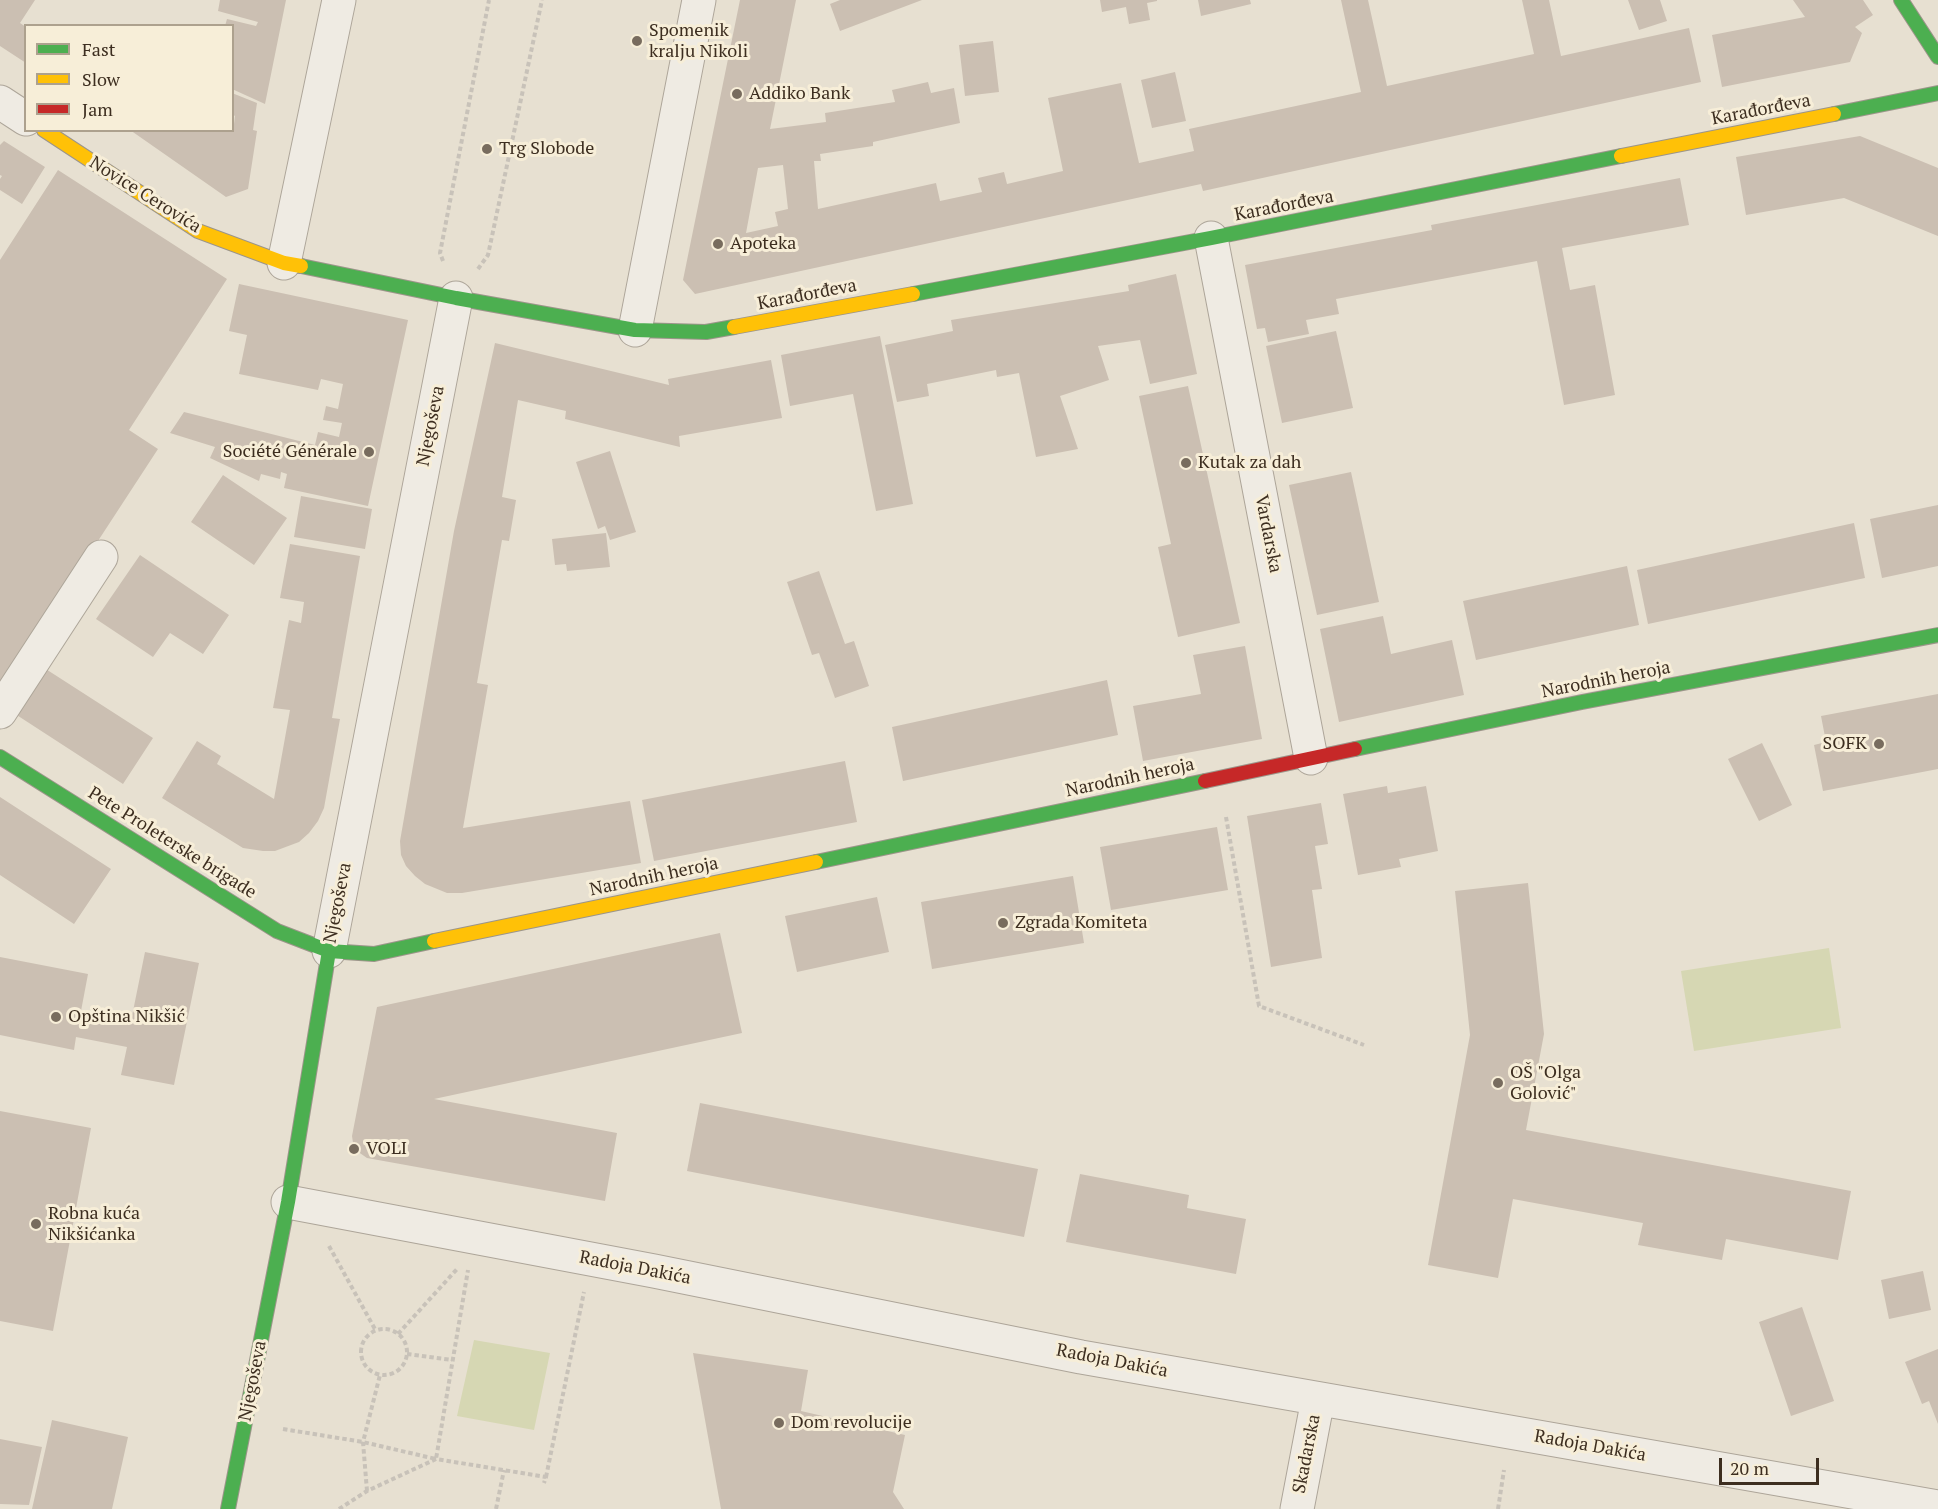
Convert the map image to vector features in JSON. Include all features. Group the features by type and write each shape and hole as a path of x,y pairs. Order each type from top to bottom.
{"street":[{"path":"339,0 284,263 456,298 635,330 699,0"},
{"path":"1901,0 1938,57"},
{"name":"Karađorđeva","path":"635,330 706,332 1211,238 1938,93"},
{"path":"0,102 24,118"},
{"name":"Novice Cerovića","path":"47,132 198,231 284,263"},
{"name":"Vardarska","path":"1211,238 1311,759"},
{"name":"Njegoševa","path":"228,1509 288,1202 329,951 456,298"},
{"path":"0,712 101,557"},
{"name":"Narodnih heroja","path":"329,951 374,954 1582,702 1938,635"},
{"name":"Pete Proleterske brigade","path":"0,757 278,931 329,951"},
{"name":"Radoja Dakića","path":"288,1202 666,1274 1081,1357 1318,1399 1816,1497 1938,1507"},
{"name":"Skadarska","path":"1296,1509 1318,1399"}],"path":[{"path":"456,298 440,253 489,0"},
{"path":"456,298 488,255 542,0"},
{"path":"1226,817 1259,1006 1364,1044"},
{"path":"329,1246 376,1330"},
{"path":"398,1334 460,1265"},
{"path":"436,1459 468,1266"},
{"path":"544,1483 585,1288"},
{"path":"376,1330 391,1330 398,1334 406,1346 407,1354 401,1368 388,1375 380,1375 367,1368 361,1354 364,1340 376,1330"},
{"path":"407,1354 452,1360"},
{"path":"367,1491 363,1442 380,1375"},
{"path":"283,1429 363,1442 436,1459 546,1477"},
{"path":"339,1509 367,1491 436,1459"},
{"path":"496,1509 504,1470"},
{"path":"1498,1509 1504,1470"}],"green space":[{"path":"1829,948 1841,1028 1694,1051 1681,971"},
{"path":"474,1340 550,1353 534,1430 457,1416"}],"building":[{"path":"0,0 35,0 20,23 24,26 24,62 0,46"},
{"path":"220,0 286,0 265,104 234,90 234,24 226,24 227,19 256,26 258,22 218,11"},
{"path":"740,0 796,0 770,129 826,122 825,113 895,102 892,90 928,82 931,93 954,88 960,123 873,142 873,146 820,154 821,161 814,161 818,209 936,183 940,201 982,192 978,178 1004,172 1007,184 1063,171 1048,98 1121,83 1139,163 1194,151 1189,129 1361,92 1341,0 1368,0 1387,86 1534,54 1522,0 1549,0 1561,56 1689,28 1701,82 1203,191 1201,184 695,294 683,280","holes":["783,165 788,209 775,212 778,226 746,233 758,168"]},
{"path":"840,0 922,0 840,31 830,4"},
{"path":"1100,0 1157,1 1147,3 1150,20 1129,24 1126,7 1102,12"},
{"path":"1198,0 1250,0 1251,4 1201,16"},
{"path":"1628,0 1660,0 1667,21 1639,30"},
{"path":"1793,0 1863,0 1873,15 1855,27 1862,33 1850,62 1722,87 1712,35 1805,17"},
{"path":"993,41 999,92 965,96 959,45"},
{"path":"1175,72 1186,121 1152,128 1141,80"},
{"path":"234,94 257,103 253,130 257,131 248,189 226,197 133,132 234,132"},
{"path":"1860,136 1938,168 1938,236 1844,198 1746,215 1736,157"},
{"path":"4,141 45,167 22,204 0,190 2,176 0,175 0,145"},
{"path":"58,170 227,279 129,430 158,449 0,691 0,260"},
{"path":"1680,178 1689,225 1562,248 1570,290 1595,285 1615,395 1564,405 1537,261 1336,299 1339,314 1306,320 1309,334 1268,342 1265,328 1257,329 1245,265 1432,230 1431,225"},
{"path":"1176,274 1197,374 1150,384 1140,340 1098,346 1109,380 1060,396 1078,449 1036,457 1019,373 997,377 996,370 927,384 929,396 897,402 885,345 953,331 951,320 1129,291 1128,285"},
{"path":"239,284 408,320 368,506 284,488 287,474 281,472 280,479 261,474 259,481 210,458 215,447 170,433 184,412 315,445 318,432 339,437 342,423 323,420 326,406 338,409 343,384 321,379 318,390 239,374 247,335 229,331"},
{"path":"1336,331 1353,408 1282,423 1266,346"},
{"path":"880,336 913,504 876,511 853,394 790,406 781,355"},
{"path":"495,343 669,385 668,379 771,360 782,418 679,436 680,447 565,419 566,411 518,400 502,497 516,500 509,541 502,540 477,683 488,685 463,828 630,801 641,863 462,893 447,893 425,884 415,876 406,866 401,855 400,841 454,531"},
{"path":"1188,386 1240,623 1178,637 1158,547 1171,544 1139,396"},
{"path":"610,451 636,532 610,540 605,526 598,529 576,462"},
{"path":"1351,472 1379,602 1317,615 1289,485"},
{"path":"223,475 287,518 254,565 191,522"},
{"path":"301,496 372,509 365,549 294,537"},
{"path":"1938,505 1938,566 1882,578 1870,519"},
{"path":"1854,523 1865,578 1648,624 1637,570"},
{"path":"606,533 610,567 567,571 566,564 555,565 552,539"},
{"path":"290,544 360,556 332,718 340,719 324,808 318,821 299,842 275,851 263,851 243,848 162,798 197,741 221,756 217,764 274,799 290,710 273,708 289,620 301,623 304,602 280,598"},
{"path":"140,555 229,615 203,654 170,633 153,657 96,619"},
{"path":"1627,566 1639,625 1476,660 1463,601"},
{"path":"819,571 845,644 854,641 869,686 835,698 819,653 812,655 787,582"},
{"path":"1383,616 1391,654 1452,640 1464,695 1339,722 1320,629"},
{"path":"1245,646 1262,739 1143,761 1133,706 1201,694 1193,655"},
{"path":"38,664 153,738 123,784 9,710"},
{"path":"1107,680 1118,735 903,781 892,727"},
{"name":"SOFK","path":"1938,694 1938,769 1823,791 1814,745 1826,742 1821,716"},
{"path":"1762,743 1792,805 1759,821 1728,759"},
{"path":"845,761 857,822 654,861 642,800"},
{"path":"1387,786 1388,793 1426,786 1438,851 1399,859 1401,867 1358,875 1343,794"},
{"path":"0,797 111,869 74,924 0,875"},
{"path":"1321,803 1328,844 1315,846 1322,889 1312,890 1322,958 1271,967 1247,816"},
{"path":"1217,827 1228,890 1111,910 1100,847"},
{"name":"Zgrada Komiteta","path":"1073,876 1084,943 932,969 921,902"},
{"name":"OŠ \"Olga Golović\"","path":"1528,883 1544,1034 1526,1130 1851,1191 1838,1260 1726,1239 1722,1260 1638,1245 1643,1223 1513,1199 1498,1278 1428,1265 1470,1035 1455,891"},
{"path":"877,897 889,952 797,972 785,916"},
{"path":"720,933 742,1033 434,1099 617,1133 605,1201 367,1158 354,1149 352,1136 377,1007"},
{"name":"Opština Nikšić","path":"145,952 199,963 174,1085 121,1075 127,1047 76,1037 74,1050 0,1035 0,957 88,974 81,1011 131,1021"},
{"path":"700,1103 1038,1169 1024,1237 687,1171"},
{"name":"Robna kuća Nikšićanka","path":"0,1111 91,1128 53,1331 0,1321"},
{"path":"1080,1174 1189,1195 1187,1208 1246,1219 1236,1274 1066,1242"},
{"path":"1923,1271 1931,1310 1889,1319 1881,1280"},
{"path":"1802,1307 1834,1401 1791,1416 1759,1322"},
{"path":"1938,1349 1938,1424 1929,1401 1922,1404 1905,1362"},
{"name":"Dom revolucije","path":"693,1353 808,1370 801,1411 905,1435 893,1492 904,1509 721,1509"},
{"path":"52,1420 128,1437 112,1509 32,1509"},
{"path":"0,1439 42,1447 29,1505 0,1504"}],"traffic: fast":[{"path":"1901,0 1938,57"},
{"path":"1834,114 1938,93"},
{"path":"913,294 1211,238 1621,156"},
{"path":"301,266 456,298 635,330 706,332 734,327"},
{"path":"1355,749 1582,702 1938,635"},
{"path":"0,757 277,931 329,951 374,954 434,941"},
{"path":"816,862 1205,781"},
{"path":"228,1509 288,1202 329,951"}],"traffic: slow":[{"path":"1621,156 1834,114"},
{"path":"47,132 198,231 284,263 301,266"},
{"path":"734,327 913,294"},
{"path":"434,941 816,862"}],"traffic: jam":[{"path":"1205,781 1355,749"}],"place":[{"name":"Spomenik kralju Nikoli","path":"637,41"},
{"name":"Addiko Bank","path":"737,94"},
{"name":"Trg Slobode","path":"487,149"},
{"name":"Apoteka","path":"718,244"},
{"name":"Société Générale","path":"369,452"},
{"name":"Kutak za dah","path":"1186,463"},
{"name":"SOFK","path":"1879,744"},
{"name":"Zgrada Komiteta","path":"1003,923"},
{"name":"Opština Nikšić","path":"56,1017"},
{"name":"OŠ \"Olga Golović\"","path":"1498,1083"},
{"name":"VOLI","path":"354,1149"},
{"name":"Robna kuća Nikšićanka","path":"36,1224"},
{"name":"Dom revolucije","path":"779,1423"}]}
